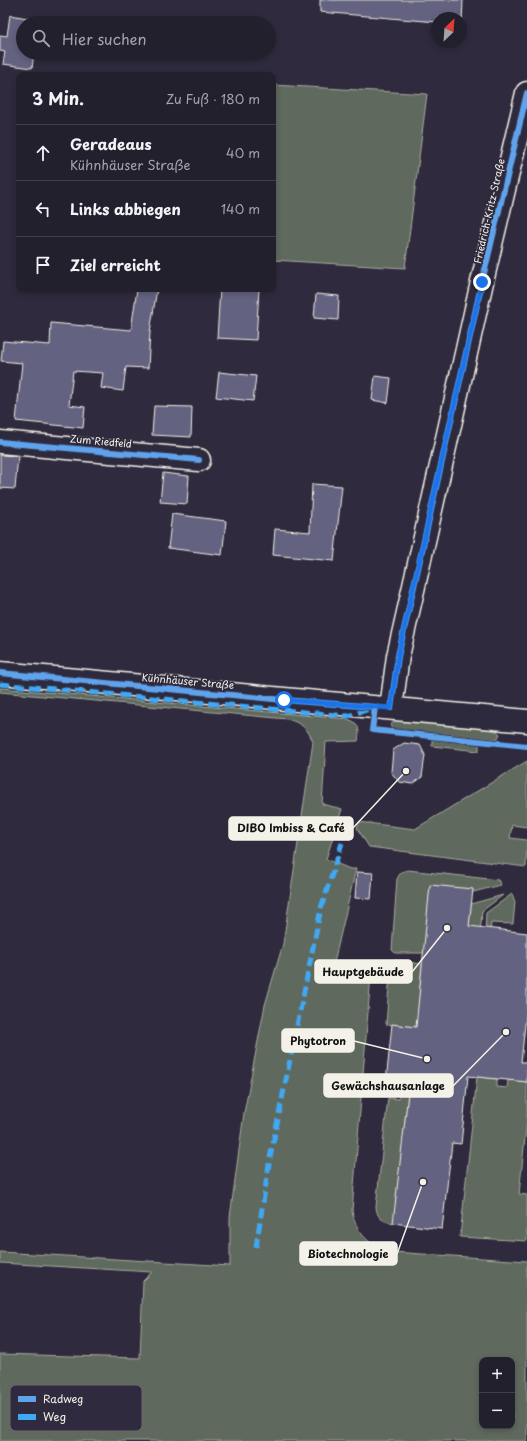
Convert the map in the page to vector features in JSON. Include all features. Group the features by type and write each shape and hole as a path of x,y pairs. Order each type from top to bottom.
{"street":[{"name":"Friedrich-Kritz-Straße","path":"391,708 398,656 482,282 527,93"},
{"name":"Zum Riedfeld","path":"0,442 199,460"},
{"name":"Kühnhäuser Straße","path":"0,673 527,721"}],"green space":[{"path":"276,85 427,94 405,268 276,260"},
{"path":"0,688 347,719 356,724 359,730 358,741 326,742 322,804 342,809 326,859 350,869 356,869 332,971 371,974 352,1211 357,1226 365,1238 377,1247 384,1250 392,1252 527,1261 527,1441 0,1441 0,1354 140,1358 143,1281 152,1272 0,1263 0,1252 230,1266 230,1217 244,1113 265,1005 283,944 313,742 309,733 296,722 287,719 0,692"},
{"path":"395,720 494,729 500,734 497,739 393,729 390,726"},
{"path":"432,740 479,744 479,751 432,746"},
{"path":"527,761 527,827 512,825 510,838 527,840 526,867 369,847 357,828 359,822 415,829"},
{"path":"408,870 498,880 501,885 473,892 423,953 395,953 392,950 397,879 401,872"},
{"path":"512,894 515,902 513,924 491,923 481,1032 486,913"},
{"path":"503,895 482,911 478,958 466,957 471,904"},
{"path":"395,960 422,964 419,1000 469,1033 386,1024 391,962"},
{"path":"477,1077 497,1079 497,1087 507,1088 508,1080 527,1082 527,1119 519,1194 527,1195 527,1241 460,1237"},
{"path":"401,1084 409,1084 394,1223 381,1219 376,1207 388,1098 399,1099"}],"building":[{"path":"320,0 463,0 462,12 431,12 431,21 320,12"},
{"path":"10,15 16,16 16,60 33,60 32,68 3,64 5,52 0,51 0,35 7,36"},
{"path":"137,292 157,292 150,332 148,368 126,367 123,391 101,388 103,373 73,371 69,405 85,407 83,428 16,421 22,363 1,361 3,341 50,345 51,323 131,330"},
{"path":"220,292 259,292 256,340 217,338"},
{"path":"316,294 339,296 338,320 314,318"},
{"path":"219,372 256,376 253,401 216,397"},
{"path":"375,376 391,378 388,403 372,400"},
{"path":"154,406 192,407 191,437 152,435"},
{"path":"0,455 18,456 15,489 0,488"},
{"path":"163,473 189,476 187,504 160,502"},
{"path":"312,484 342,486 334,561 273,555 275,529 310,532"},
{"path":"172,514 226,521 222,555 168,548"},
{"path":"404,743 420,745 425,755 422,777 413,784 399,782 391,772 393,750"},
{"path":"357,872 373,873 371,899 355,898"},
{"path":"430,885 473,889 469,926 527,933 527,1006 521,1062 527,1062 527,1082 468,1076 461,1144 452,1143 442,1229 393,1223 409,1085 386,1082 392,1024 416,1027"}],"marked path":[{"path":"0,684 348,716 369,709"},
{"path":"256,1247 270,1158 321,908 342,843"}],"cycle path":[{"path":"391,708 398,656 482,282 527,93"},
{"path":"0,442 199,460"},
{"path":"0,673 284,700 375,707 372,730 527,746"}],"place":[{"name":"DIBO Imbiss & Café","path":"406,771"},
{"name":"Hauptgebäude","path":"447,928"},
{"name":"Gewächshausanlage","path":"506,1032"},
{"name":"Phytotron","path":"427,1059"},
{"name":"Biotechnologie","path":"423,1182"}],"route":[{"path":"284,700 391,708 391,698 398,656 482,282"}]}
